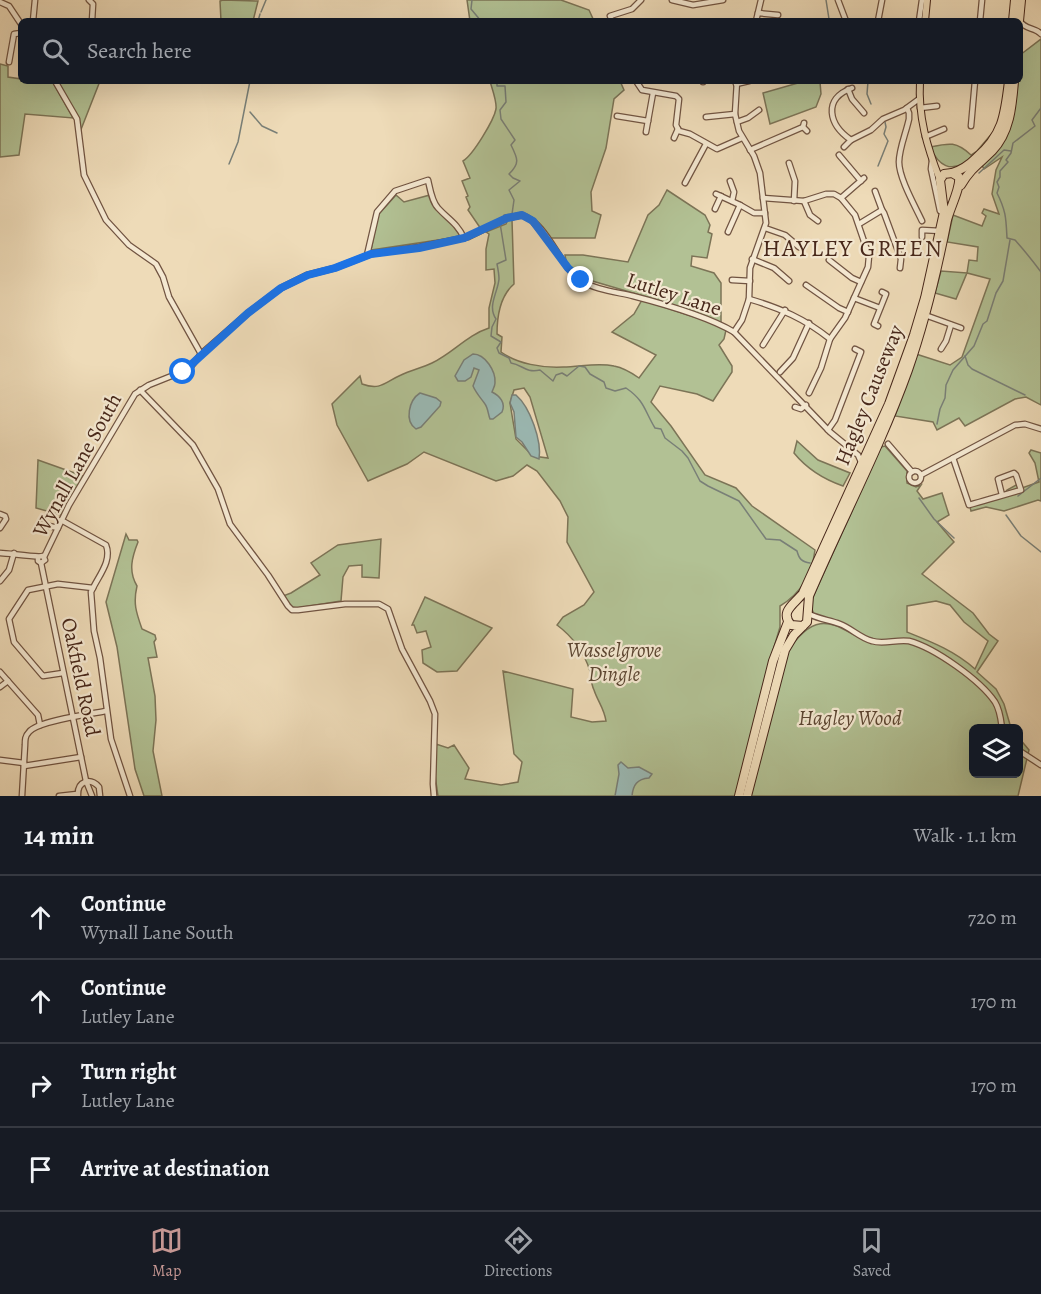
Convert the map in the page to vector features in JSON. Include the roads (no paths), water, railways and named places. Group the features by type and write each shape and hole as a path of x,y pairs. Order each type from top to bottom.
{"highway":[{"path":"1015,0 1018,18"},
{"path":"1019,18 1021,0"},
{"path":"1009,84 1004,115 998,134 986,149 963,169 941,176 940,184 949,193 959,187 970,170 993,150 1003,135 1009,118 1014,84"},
{"path":"950,173 959,177 959,187"},
{"name":"Hagley Causeway","path":"793,605 803,593 896,388 914,335 941,231 944,212 940,184"},
{"name":"Hagley Causeway","path":"747,796 780,663 789,642 807,618 809,596 909,368 940,260 950,209 959,187"},
{"path":"739,796 773,661 788,622 786,612 793,605 802,605 807,618 795,626 788,622"}],"main road":[{"path":"925,18 927,0"},
{"path":"920,84 919,99 925,137 940,184"},
{"path":"932,160 950,173"}],"street":[{"path":"33,18 35,0"},
{"path":"89,0 93,4 92,18"},
{"path":"613,18 632,9 641,0"},
{"path":"672,0 693,5 723,0"},
{"path":"757,18 761,0"},
{"path":"838,0 845,18"},
{"path":"879,18 882,0"},
{"path":"920,18 922,0"},
{"path":"980,18 982,0"},
{"path":"0,2 9,6 18,20"},
{"path":"758,13 778,15"},
{"path":"1023,24 1036,29 1041,34"},
{"path":"9,62 14,34 18,33"},
{"path":"57,84 77,119 84,175 103,214 120,236 156,264 170,297 201,354"},
{"path":"638,84 642,90 676,96 679,99 676,125 678,129 674,138"},
{"path":"734,332 742,320 749,299 752,259 765,228 760,173 736,122 737,84"},
{"path":"971,126 975,84"},
{"path":"851,140 838,127 831,111 832,104 838,94 850,88 852,99 864,114"},
{"path":"646,132 653,93"},
{"path":"844,147 851,140 871,130 883,119 907,108 919,99"},
{"path":"920,108 937,106"},
{"path":"907,108 909,119 899,160 922,225 922,237"},
{"path":"736,122 759,110"},
{"path":"706,117 735,114"},
{"path":"621,115 648,121"},
{"path":"750,150 805,127"},
{"path":"678,129 720,149 742,138"},
{"path":"925,137 944,129"},
{"path":"685,183 706,144"},
{"path":"839,155 862,179 841,198"},
{"path":"932,160 931,169 940,211 944,212"},
{"path":"791,165 795,181 794,201"},
{"path":"366,255 377,212 395,191 428,180 437,207 451,218 464,238 419,248 366,255 335,268 308,275 281,288 248,313 201,354 189,369 140,390 193,446 218,489 230,524 292,610 345,604 379,604 388,609 402,649 435,714 434,796"},
{"path":"730,181 734,192 732,201"},
{"path":"763,198 804,201 829,193 841,198 854,213 859,224 869,261 848,312 831,339 809,393"},
{"path":"715,208 718,195 754,213 765,213"},
{"path":"875,195 888,219 900,266 894,264"},
{"path":"804,201 810,215 818,221"},
{"path":"728,232 740,204"},
{"path":"859,224 882,210"},
{"name":"Lutley Lane","path":"464,238 507,218 525,216 540,229 567,266 581,280 717,323 734,332 828,430 858,455 862,464"},
{"path":"922,225 941,231"},
{"path":"765,228 781,234 799,247"},
{"path":"752,259 774,268 787,277"},
{"path":"830,263 861,282"},
{"path":"735,282 750,281"},
{"path":"807,288 848,312"},
{"path":"878,326 874,324 886,294 882,292"},
{"path":"854,298 880,308"},
{"path":"749,299 785,310 809,323 831,339"},
{"path":"766,343 785,310"},
{"path":"925,315 961,328"},
{"path":"780,372 794,358 809,323"},
{"path":"940,349 946,341 951,325"},
{"path":"828,430 835,420 864,353 855,349"},
{"name":"Wynall Lane South","path":"40,563 45,560 41,557 61,520 129,403 140,390"},
{"path":"795,406 801,408 806,405"},
{"path":"921,475 1019,424 1041,429"},
{"path":"882,434 912,472 916,471 921,475"},
{"path":"878,443 888,444"},
{"path":"858,455 868,451"},
{"path":"953,458 969,505 1021,490 1017,475 1014,473 998,479 1002,495"},
{"path":"912,472 909,478 913,483 920,481 921,475"},
{"path":"0,514 6,519 0,528"},
{"path":"61,520 106,545 108,556 91,592 93,622 111,739 130,796"},
{"path":"41,526 58,528"},
{"path":"0,553 41,557"},
{"path":"0,581 9,570 14,553"},
{"name":"Oakfield Road","path":"40,563 86,781 92,796"},
{"path":"63,673 43,676 14,642 9,622 10,616 25,592 58,584 93,588"},
{"path":"807,618 839,623 879,643 899,640 909,642 944,657 995,702 1001,724"},
{"path":"0,672 38,714 40,725"},
{"path":"0,687 8,681"},
{"path":"22,796 26,737 29,731 40,725 106,711"},
{"path":"1023,753 1041,765"},
{"path":"0,760 24,764 81,758"},
{"path":"59,796 77,795 80,786 90,780 98,785 100,796"}],"water":[{"path":"473,354 482,357 494,373 495,384 492,392 500,398 503,406 502,412 493,419 490,419 486,406 473,386 479,370 474,368 471,377 465,381 458,381 455,376 464,360"},
{"path":"420,393 441,402 421,427 416,429 410,421 409,411 413,400"},
{"path":"512,395 516,395 521,400 530,416 539,443 539,459 531,456 516,437 514,412 510,403"},
{"path":"621,762 628,768 639,767 652,774 649,778 636,783 632,796 615,796 619,774 618,765"}],"waterway":[{"path":"261,12 266,0"},
{"path":"472,0 471,9 478,18"},
{"path":"826,0 829,18"},
{"path":"259,18 260,14"},
{"path":"229,164 238,142 249,84"},
{"path":"497,84 497,86 505,86 506,102 500,110 501,119 515,140 511,145 516,164 509,174 520,181 509,190 514,200 512,214 504,215 503,218"},
{"path":"868,84 867,94 871,104"},
{"path":"1041,108 1032,120 1035,126 1013,143 1011,153 1006,160 1008,162 1000,171 997,182 999,187 997,193 1005,215 1007,238 1015,240 1041,272"},
{"path":"250,112 262,126 277,133"},
{"path":"878,166 888,141 884,134 885,122"},
{"path":"979,173 1004,150 1011,151"},
{"path":"500,223 506,260 497,264 499,279 493,309 496,319 491,336 501,342 497,348 499,353 509,358 511,363 527,370 540,370 553,381 556,375 562,373 567,376 579,366 585,367 590,374 604,382 606,388 615,391 626,388 641,402 655,428 661,429 665,438 688,458 700,481 739,501 766,539 780,540 797,551 801,560 810,563"},
{"path":"937,424 945,398 946,385 953,370 974,346 1003,281 1010,240"},
{"path":"965,356 972,369 1025,395"},
{"path":"1018,496 1041,478"},
{"path":"919,498 934,519 954,538"},
{"path":"1006,515 1021,536 1041,552"}],"district":[{"name":"HAYLEY GREEN","path":"853,248"}],"park label":[{"name":"Wasselgrove Dingle","path":"614,662"},
{"name":"Hagley Wood","path":"850,718"}]}
